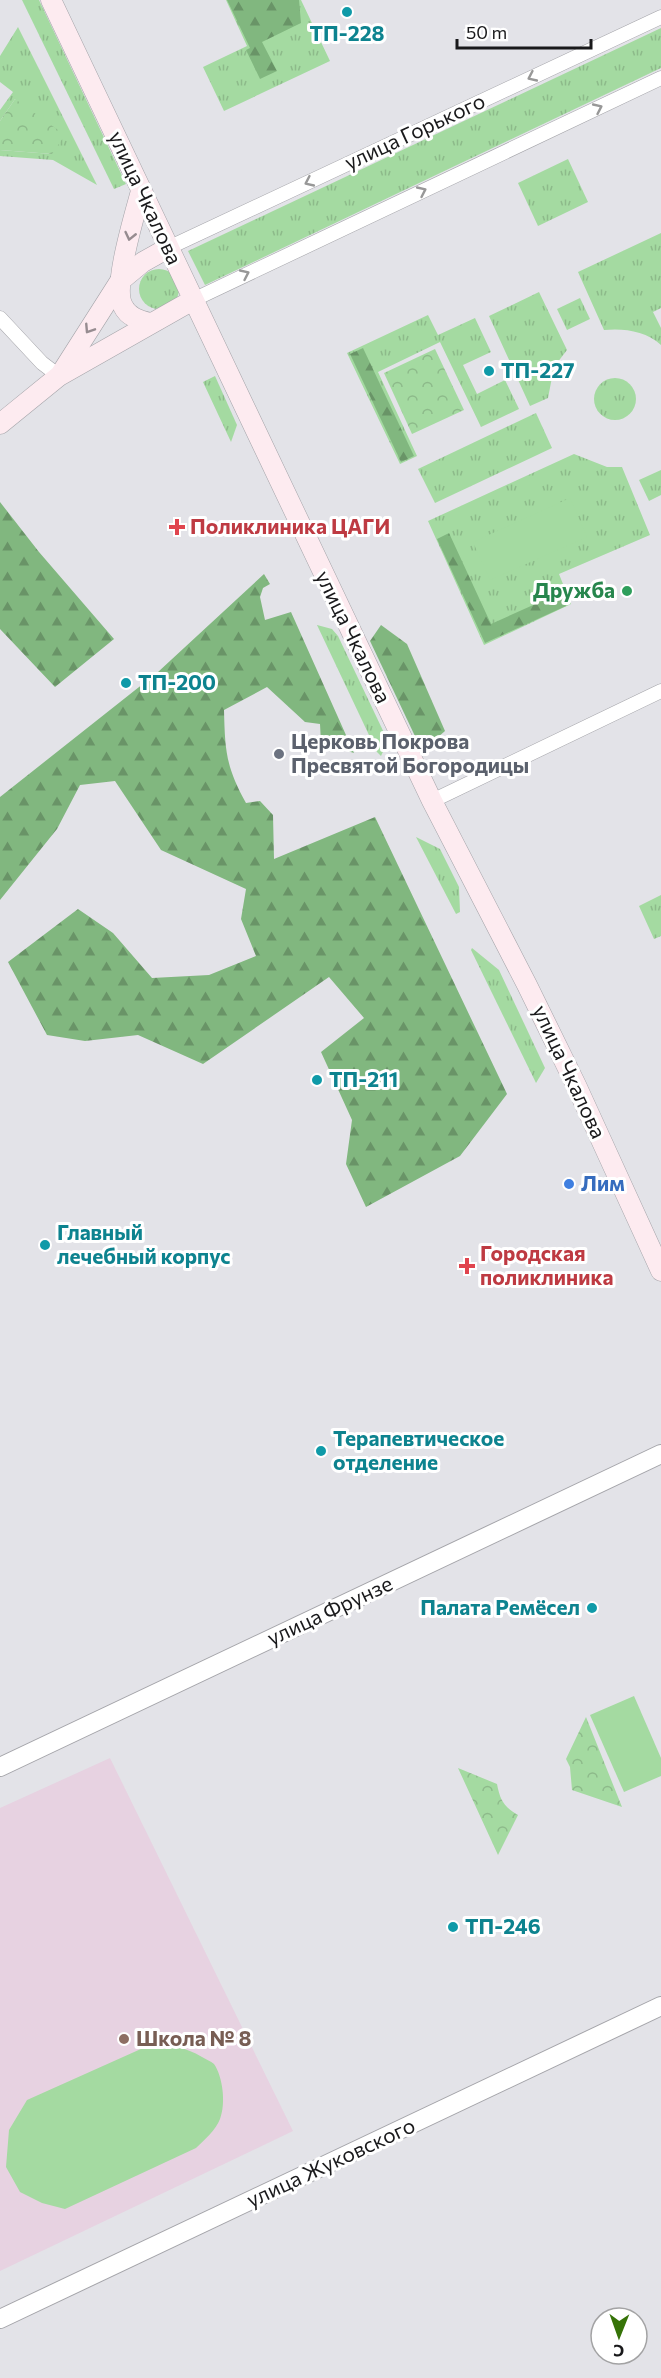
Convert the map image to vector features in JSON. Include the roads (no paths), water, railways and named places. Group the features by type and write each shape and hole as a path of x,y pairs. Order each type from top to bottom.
{"main road":[{"name":"улица Чкалова","path":"51,0 432,801 527,985 661,1271"},
{"path":"141,191 120,281 120,300 127,312 138,320 150,323"},
{"path":"58,376 120,281 143,262 168,248"},
{"path":"0,424 58,376 193,300"}],"street":[{"name":"улица Горького","path":"168,248 661,17"},
{"path":"193,300 661,78"},
{"path":"0,318 42,363 58,376"},
{"path":"432,801 661,691"},
{"name":"улица Фрунзе","path":"0,1767 661,1454"},
{"name":"улица Жуковского","path":"0,2319 661,2006"}],"place":[{"name":"ТП-228","path":"347,12"},
{"name":"ТП-227","path":"489,371"},
{"name":"Поликлиника ЦАГИ","path":"177,527"},
{"name":"Дружба","path":"627,591"},
{"name":"ТП-200","path":"126,683"},
{"name":"Церковь Покрова Пресвятой Богородицы","path":"279,754"},
{"name":"ТП-211","path":"317,1080"},
{"name":"Лим","path":"569,1184"},
{"name":"Главный лечебный корпус","path":"45,1245"},
{"name":"Городская поликлиника","path":"467,1266"},
{"name":"Терапевтическое отделение","path":"321,1451"},
{"name":"Палата Ремёсел","path":"592,1608"},
{"name":"ТП-246","path":"453,1927"},
{"name":"Школа № 8","path":"124,2039"}]}
